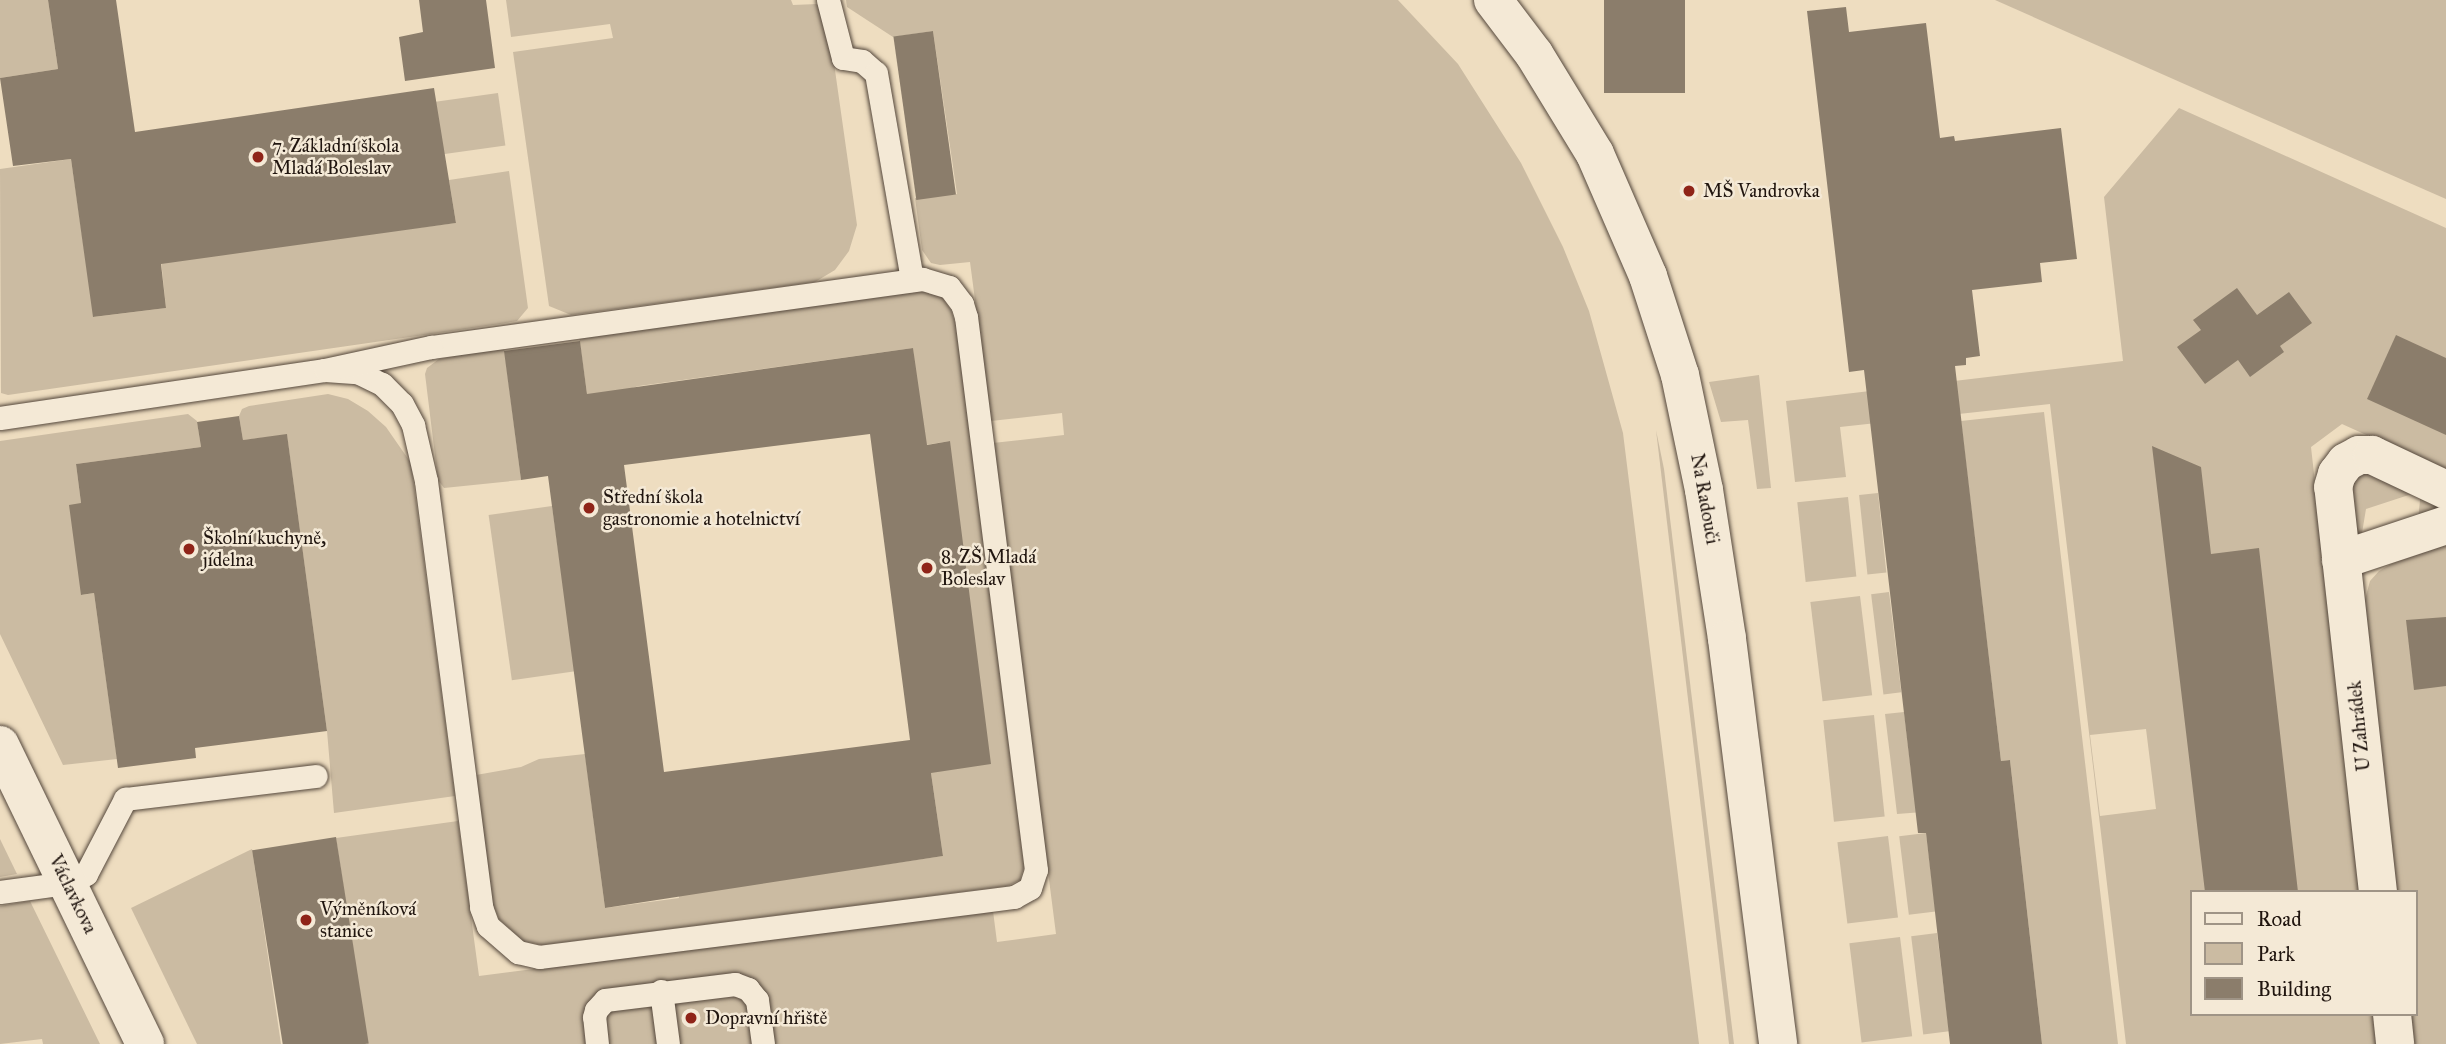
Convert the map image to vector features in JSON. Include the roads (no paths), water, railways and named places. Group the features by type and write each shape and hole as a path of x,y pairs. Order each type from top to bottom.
{"street":[{"name":"Na Radouči","path":"1493,0 1534,54 1595,153 1648,276 1680,375 1702,477 1726,627 1778,1044"},
{"name":"U Zahrádek","path":"2378,890 2333,487 2337,474 2346,462 2359,455 2372,455 2446,490"},
{"path":"2341,560 2446,525"},
{"name":"Václavkova","path":"0,745 145,1044"},
{"path":"2392,1016 2395,1044"}],"lane":[{"path":"828,0 844,58 862,61 876,73 912,280"},
{"path":"0,418 325,370 443,345 912,280 922,279 949,287 962,303 966,317 1036,870 1030,888 1014,897 539,957 518,952 503,942 488,926 481,907 426,481 414,425 402,404 382,384 357,372 325,370"},
{"path":"0,892 67,883 86,874 125,799 316,776"},
{"path":"597,1044 594,1017 600,1005 612,998 742,985 757,1000 763,1044"},
{"path":"661,991 668,1044"}],"place":[{"name":"7. Základní škola Mladá Boleslav","path":"258,157"},
{"name":"MŠ Vandrovka","path":"1689,191"},
{"name":"Střední škola gastronomie a hotelnictví","path":"589,508"},
{"name":"Školní kuchyně, jídelna","path":"189,549"},
{"name":"8. ZŠ Mladá Boleslav","path":"927,568"},
{"name":"Výměníková stanice","path":"306,920"},
{"name":"Dopravní hřiště","path":"691,1018"}]}
